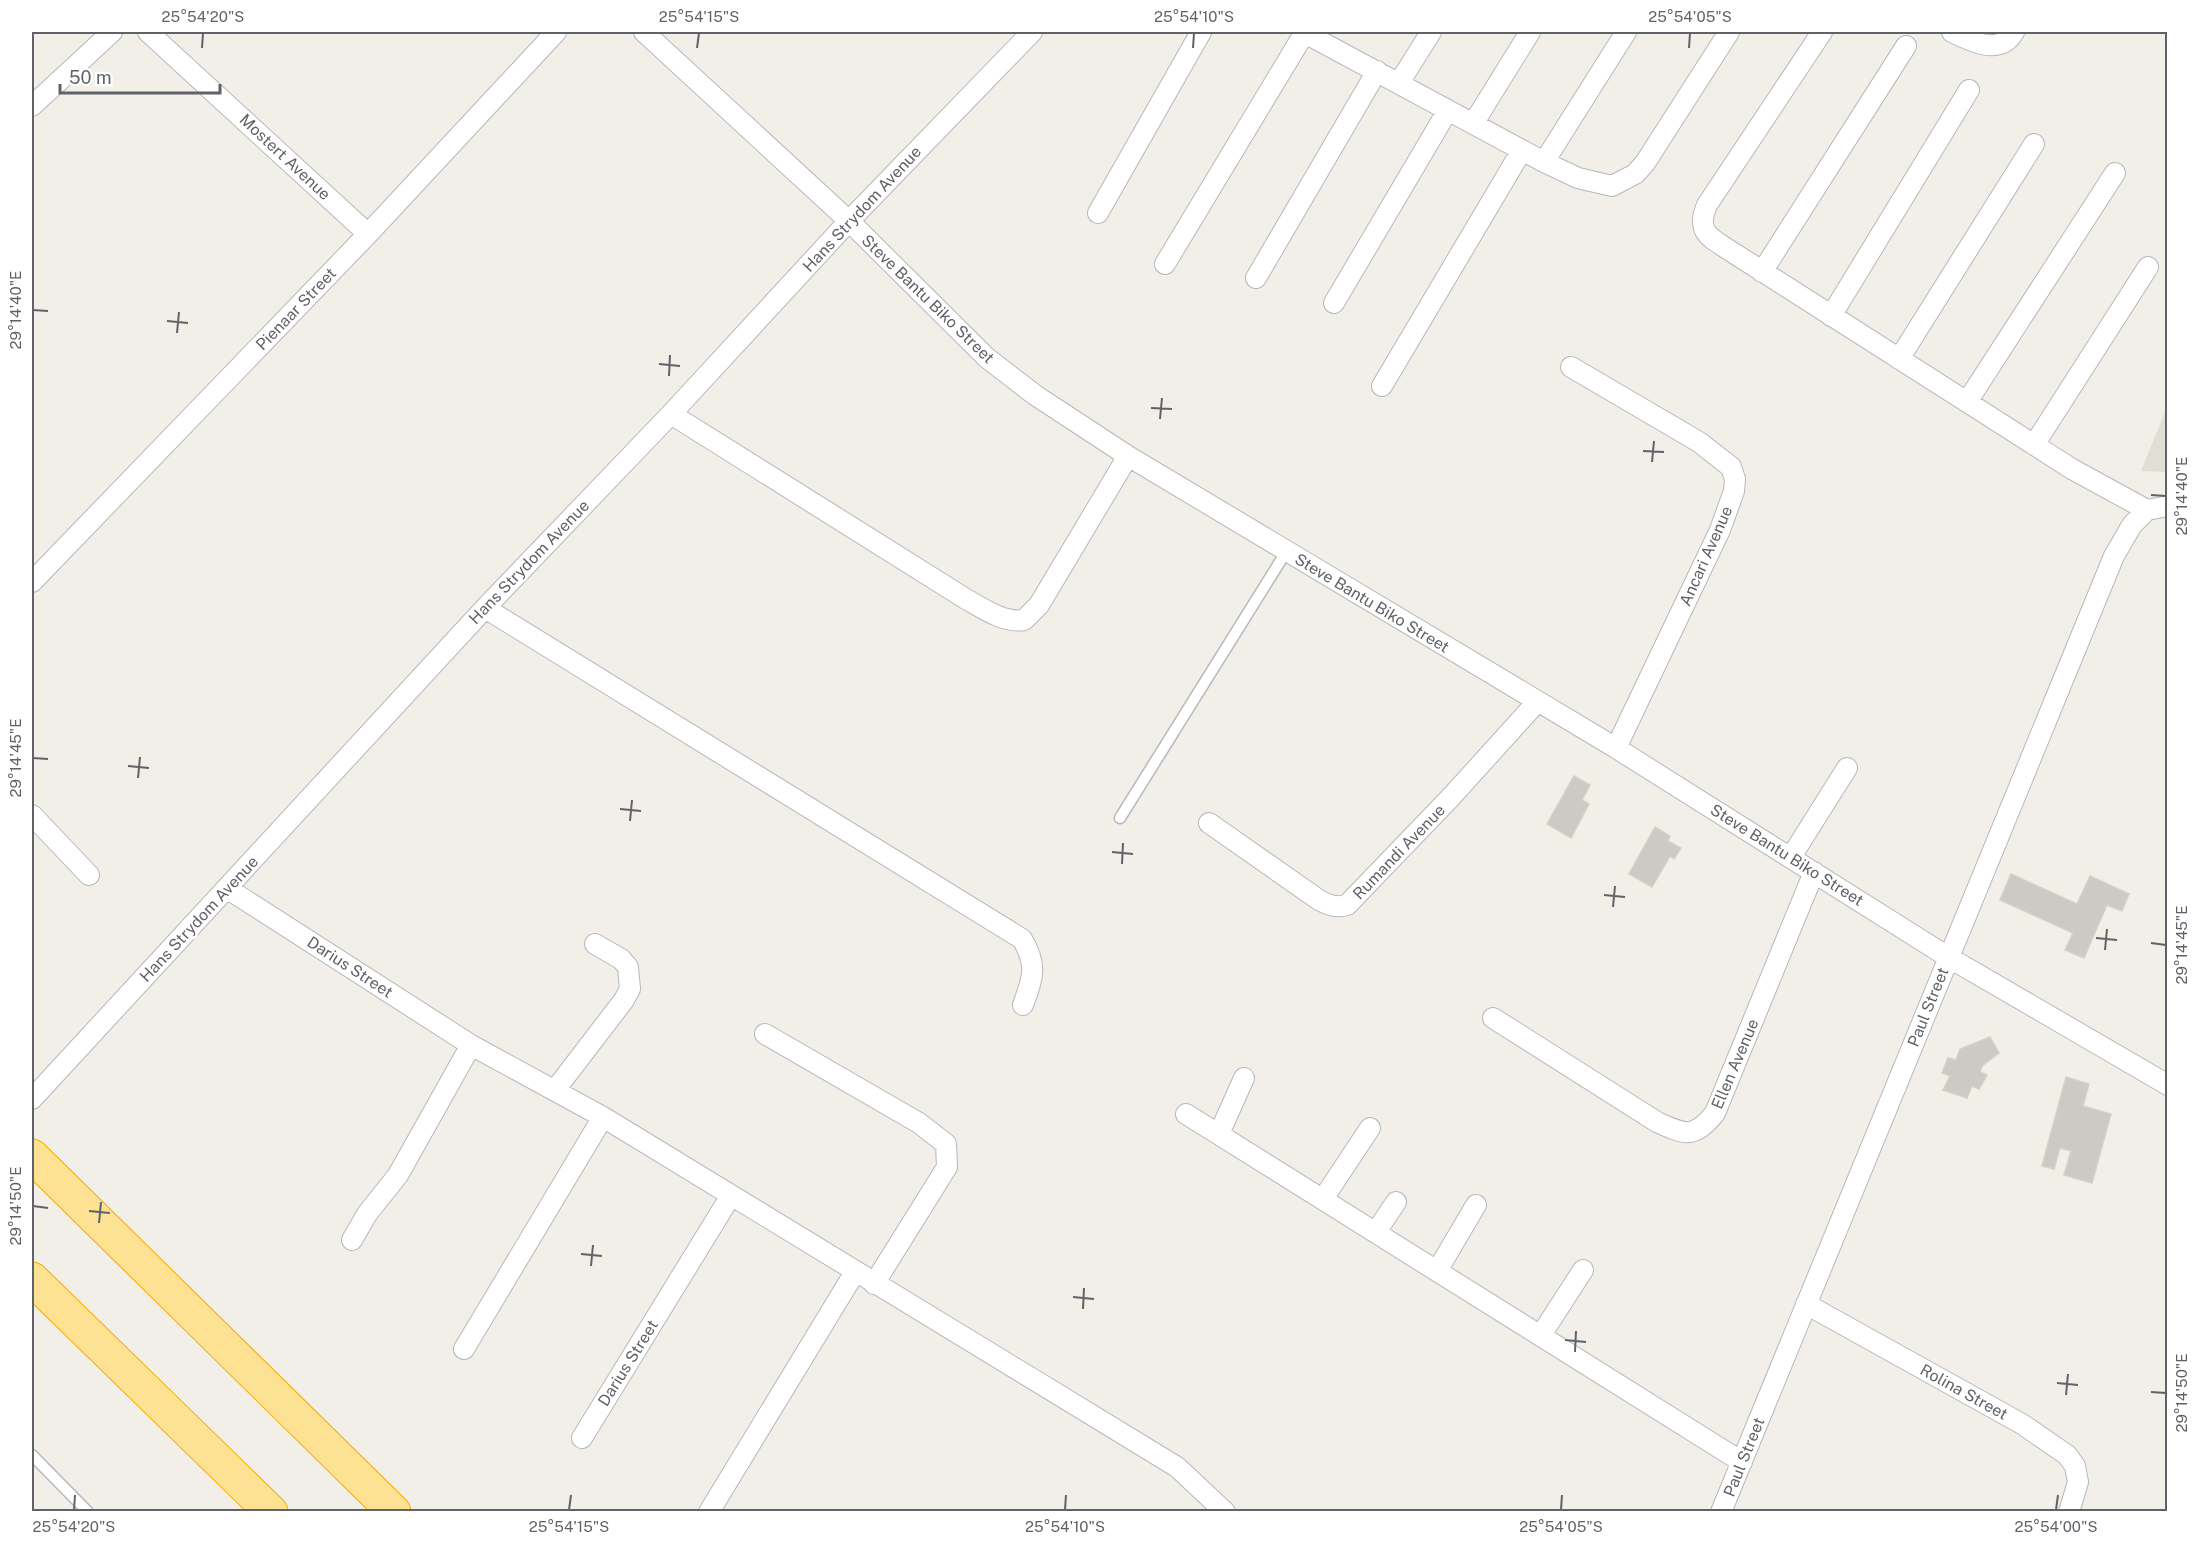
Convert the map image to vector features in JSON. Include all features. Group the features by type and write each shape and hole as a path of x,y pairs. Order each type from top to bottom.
{"highway":[{"path":"32,1156 394,1512"},
{"path":"32,1279 271,1512"}],"street":[{"path":"32,106 112,32"},
{"name":"Mostert Avenue","path":"148,32 368,234"},
{"name":"Pienaar Street","path":"32,582 368,234 556,32"},
{"name":"Steve Bantu Biko Street","path":"644,32 849,221 987,358 1035,395 1128,456 1286,552 1616,748 1948,957 2168,1085"},
{"name":"Hans Strydom Avenue","path":"32,1099 485,608 671,414 849,221 1032,32"},
{"path":"1098,213 1201,32"},
{"path":"1165,264 1304,32 1327,37 1377,71 1544,162 1578,178 1612,186 1635,174 1645,163 1729,32"},
{"path":"1399,83 1431,32"},
{"path":"1473,124 1530,32"},
{"path":"1544,162 1626,32"},
{"path":"1822,32 1703,213 1704,231 1762,272 2072,469 2147,510 2168,506"},
{"path":"1952,32 1985,45 2000,45 2009,40 2014,32"},
{"path":"1762,272 1906,46"},
{"path":"1256,278 1377,71"},
{"path":"1831,316 1969,90"},
{"path":"1334,303 1448,110"},
{"path":"1899,359 2034,144"},
{"path":"1382,386 1522,150"},
{"path":"1967,402 2115,173"},
{"path":"2034,445 2148,267"},
{"name":"Ancari Avenue","path":"1571,367 1699,442 1731,467 1735,479 1734,491 1720,530 1616,748"},
{"path":"671,414 966,599 996,616 1011,620 1024,620 1039,605 1128,456"},
{"name":"Paul Street","path":"1721,1512 2114,556 2133,525 2147,510"},
{"path":"485,608 1022,939 1030,953 1034,972 1023,1005"},
{"name":"Rumandi Avenue","path":"1209,823 1318,900 1339,907 1347,905 1451,797 1537,702"},
{"path":"1791,857 1847,768"},
{"path":"32,815 89,875"},
{"name":"Ellen Avenue","path":"1493,1018 1657,1122 1674,1130 1693,1132 1702,1129 1714,1113 1815,872"},
{"name":"Darius Street","path":"228,889 471,1045 603,1117 730,1197 1177,1467 1225,1512"},
{"path":"555,1090 624,1000 630,988 628,966 621,959 595,944"},
{"path":"765,1034 919,1123 946,1144 946,1167 874,1284"},
{"path":"352,1240 367,1214 398,1174 471,1045"},
{"path":"1219,1134 1244,1078"},
{"path":"1186,1114 1742,1462"},
{"path":"464,1349 603,1117"},
{"path":"1323,1199 1370,1128"},
{"name":"Darius Street","path":"582,1438 730,1197"},
{"path":"1376,1232 1396,1202"},
{"path":"1437,1271 1476,1205"},
{"path":"1541,1335 1583,1270"},
{"path":"709,1512 855,1272"},
{"name":"Rolina Street","path":"1806,1304 2022,1424 2067,1455 2075,1467 2078,1482 2069,1512"}],"lane":[{"path":"1120,818 1286,552"},
{"path":"32,1455 88,1512"}],"shaded area":[{"path":"2167,407 2167,472 2141,471"}],"building":[{"path":"1574,776 1590,785 1582,800 1589,804 1571,838 1547,824"},
{"path":"1655,827 1670,836 1668,841 1681,848 1674,859 1670,856 1652,887 1629,874"},
{"path":"2011,874 2077,904 2090,876 2129,894 2122,911 2107,905 2084,958 2065,950 2073,933 2000,900"},
{"path":"1990,1037 1999,1053 1982,1066 1980,1072 1987,1075 1979,1089 1972,1086 1967,1098 1943,1090 1950,1076 1942,1073 1948,1058 1956,1060 1960,1049"},
{"path":"2066,1077 2089,1084 2083,1106 2111,1114 2092,1183 2064,1175 2071,1151 2060,1148 2054,1169 2042,1166"}]}
